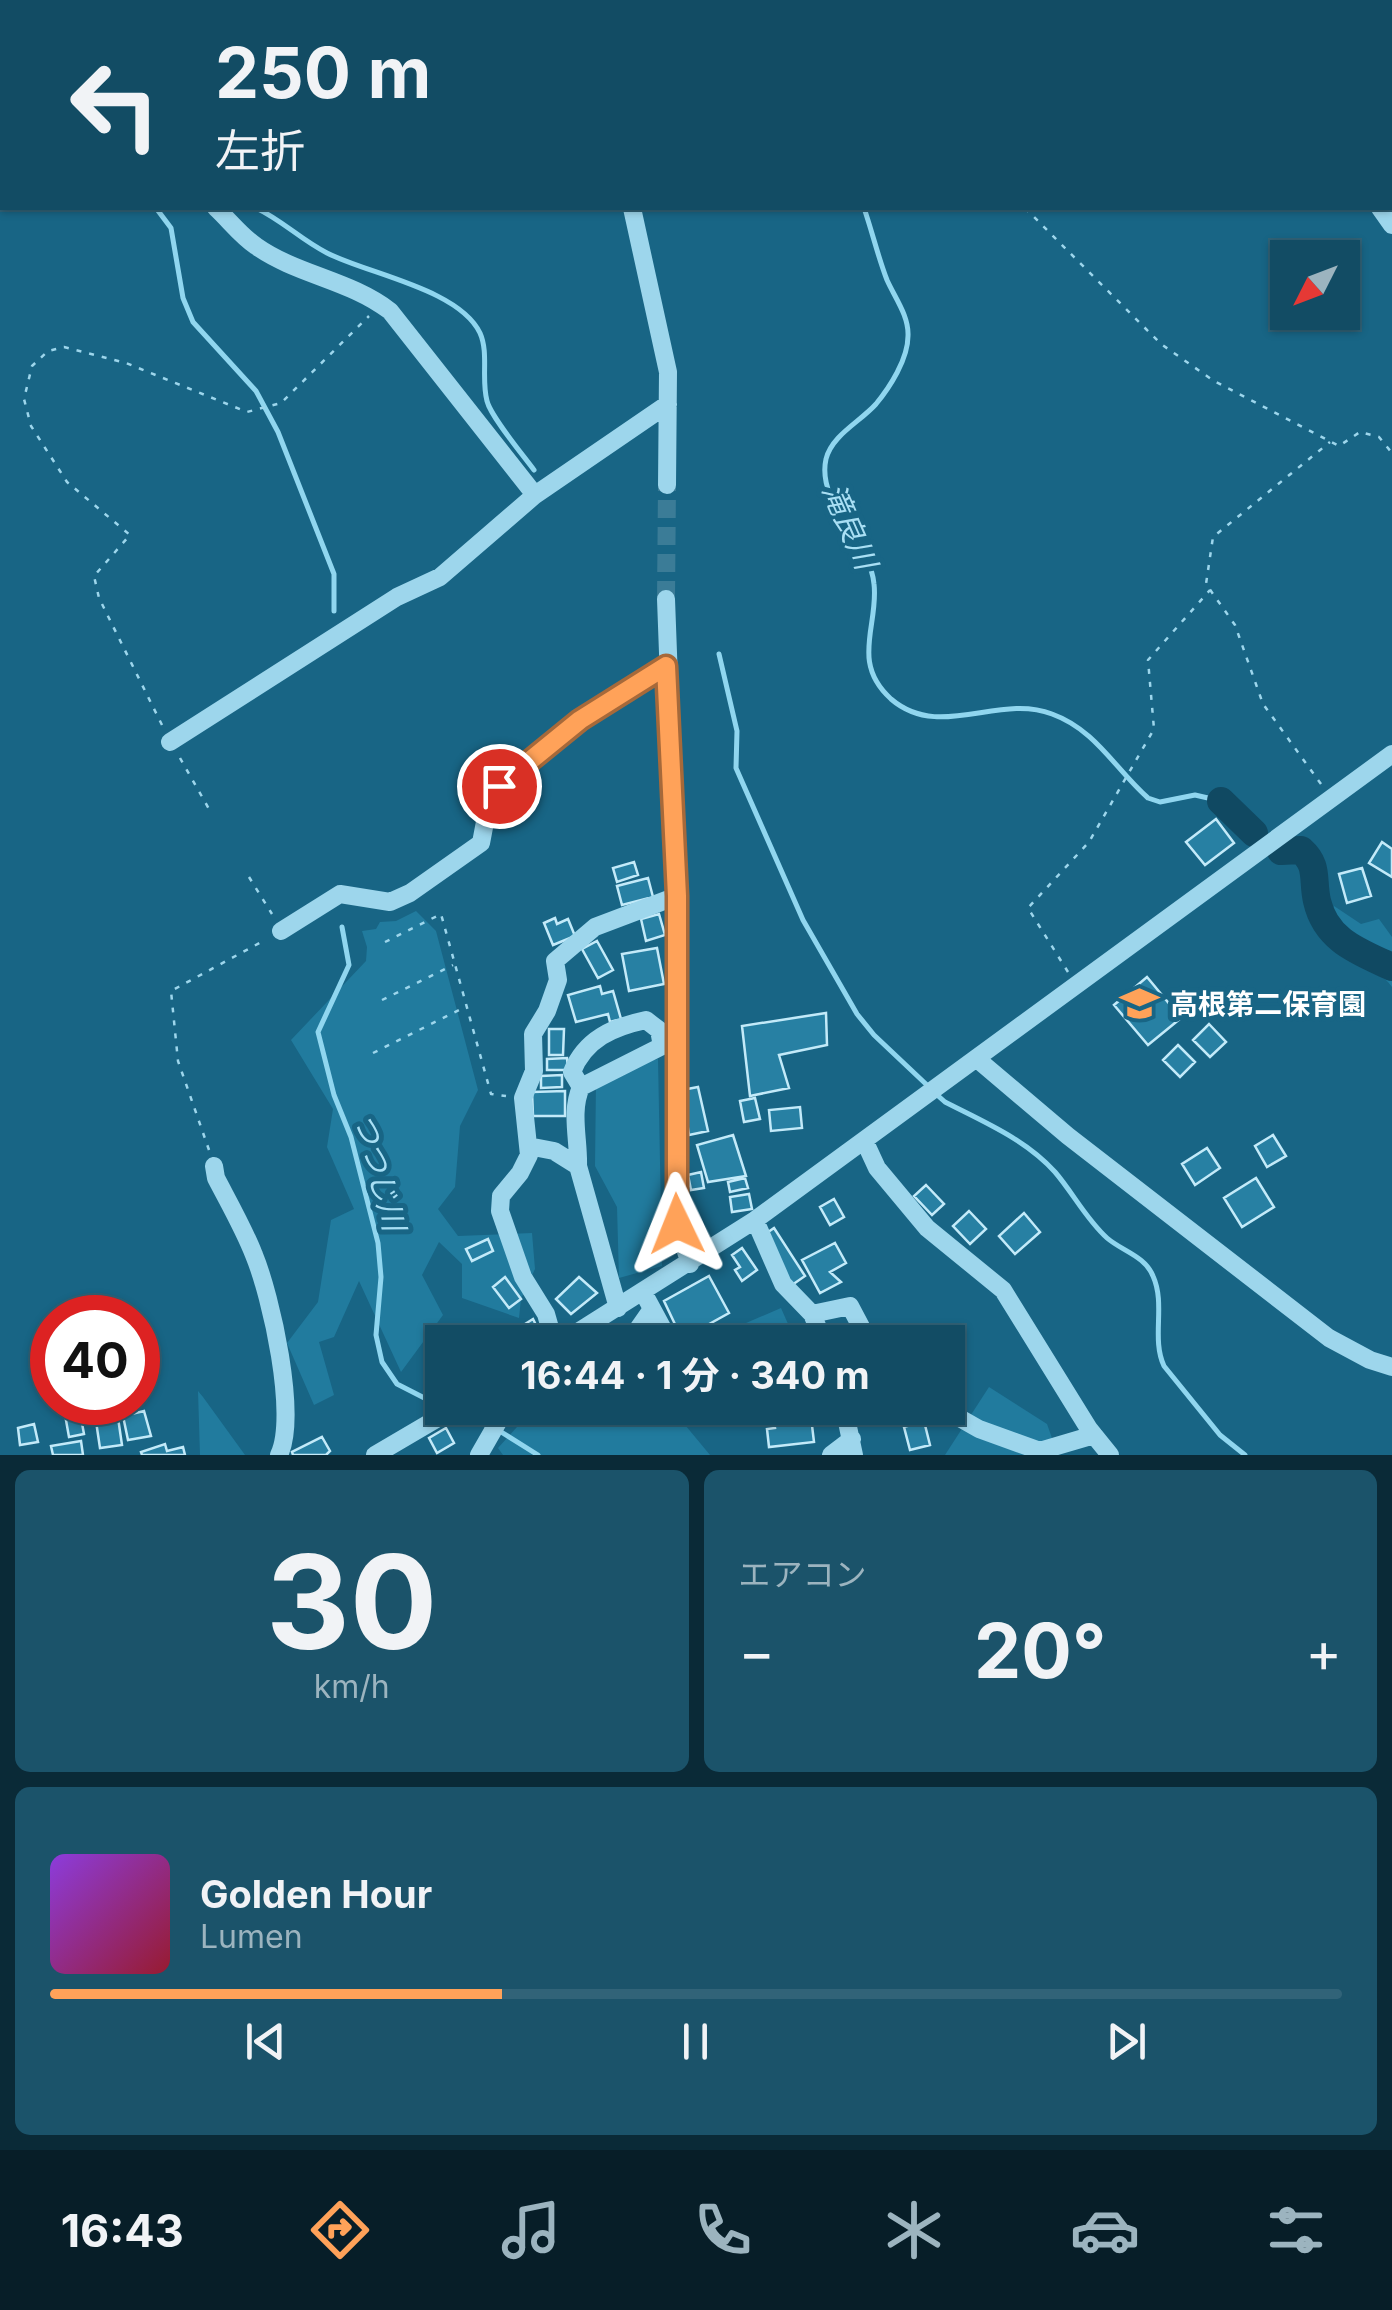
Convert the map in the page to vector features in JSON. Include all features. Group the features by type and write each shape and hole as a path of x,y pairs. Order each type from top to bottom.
{"street":[{"path":"218,210 256,246 390,311 536,495"},
{"path":"632,210 668,372 667,485"},
{"path":"170,742 397,597 440,577 536,495 668,404"},
{"path":"666,599 677,896 669,1042 677,1224 690,1264"},
{"path":"281,931 340,894 390,902 410,893 481,843 489,801 499,786 580,720 666,666"},
{"path":"637,1325 648,1301 690,1264 865,1142 1392,754"},
{"path":"549,1325 523,1277 500,1211 501,1196 530,1155 523,1098 534,1071 532,1034 547,1011 558,980 555,960 595,927 677,896"},
{"path":"581,1087 572,1072 593,1040 646,1020 669,1042"},
{"path":"618,1308 578,1166 576,1098 581,1087 669,1042"},
{"path":"977,1059 1068,1136 1329,1338 1392,1367"},
{"path":"865,1142 877,1168 927,1228 1003,1290 1094,1436 1110,1455"},
{"path":"528,1146 554,1151 578,1166"},
{"path":"214,1166 216,1178 255,1257 266,1299 285,1384 284,1446 279,1455"},
{"path":"755,1220 783,1284 812,1314 817,1325"},
{"path":"590,1325 618,1308 648,1301"},
{"path":"648,1301 661,1325"},
{"path":"812,1314 850,1306 860,1325"},
{"path":"965,1422 1040,1451 1094,1436"},
{"path":"375,1455 426,1425"},
{"path":"479,1455 496,1425"},
{"path":"831,1455 853,1447"}],"path":[{"path":"1027,210 1161,344 1214,382 1339,446 1360,432 1379,437 1392,454"},
{"path":"209,809 170,742 99,598 94,576 130,535 67,482 31,426 24,398 32,366 48,351 64,347 80,350 126,362 248,412 281,403 381,304"},
{"path":"1330,442 1213,537 1206,584 1235,626 1263,704 1330,797"},
{"path":"1076,986 1028,908 1088,842 1145,745 1154,729 1148,660 1210,590"},
{"path":"214,1166 178,1061 170,991 281,931 249,876"},
{"path":"386,942 441,914 491,1094 523,1098"},
{"path":"382,1000 454,964"},
{"path":"373,1054 466,1006"}],"shaded area":[{"path":"1334,906 1361,924 1379,919 1392,937 1392,987 1344,939 1333,917"},
{"path":"416,911 436,931 478,1090 460,1126 455,1187 438,1209 458,1236 532,1233 535,1269 521,1299 519,1318 462,1298 462,1264 439,1242 422,1275 443,1315 436,1325 425,1325 425,1339 401,1372 359,1281 334,1337 319,1342 334,1395 314,1405 287,1343 318,1302 331,1220 354,1209 327,1147 333,1109 291,1040 366,961 362,931 376,929 380,922 396,921"},
{"path":"658,1059 662,1266 619,1278 617,1207 595,1166 596,1082 612,1070"},
{"path":"781,1308 788,1325 742,1325"},
{"path":"989,1387 1047,1424 1058,1455 945,1455"},
{"path":"198,1391 203,1397 245,1455 200,1455"},
{"path":"519,1425 685,1425 710,1455 503,1455 498,1448"}],"building":[{"path":"1216,819 1234,843 1205,865 1186,842"},
{"path":"1382,842 1392,849 1392,877 1369,863"},
{"path":"634,862 638,875 617,882 613,868"},
{"path":"1362,868 1371,896 1347,903 1339,874"},
{"path":"648,878 653,897 622,905 617,886"},
{"path":"659,914 665,935 646,941 641,919"},
{"path":"555,918 557,924 568,919 575,936 553,945 544,923"},
{"path":"597,941 613,970 598,978 582,949"},
{"path":"657,948 664,984 629,991 622,954"},
{"path":"1147,977 1181,1018 1148,1045 1114,1005"},
{"path":"600,986 602,994 613,991 621,1019 610,1022 608,1014 576,1022 568,995"},
{"path":"826,1013 827,1045 779,1055 789,1088 750,1096 742,1026"},
{"path":"1209,1024 1226,1042 1210,1057 1193,1040"},
{"path":"549,1029 564,1029 563,1055 549,1055"},
{"path":"1178,1045 1195,1062 1180,1077 1163,1060"},
{"path":"567,1058 568,1070 547,1070 547,1059"},
{"path":"562,1075 562,1087 541,1088 541,1076"},
{"path":"698,1087 708,1131 689,1135 682,1090"},
{"path":"565,1091 565,1116 533,1116 532,1092"},
{"path":"755,1098 760,1119 744,1122 740,1101"},
{"path":"800,1107 802,1128 771,1131 769,1110"},
{"path":"733,1135 746,1176 708,1182 697,1145"},
{"path":"1273,1135 1286,1156 1267,1167 1255,1146"},
{"path":"1207,1148 1220,1168 1195,1185 1182,1164"},
{"path":"701,1172 704,1188 691,1190 688,1175"},
{"path":"745,1178 748,1188 730,1192 728,1182"},
{"path":"1256,1178 1274,1207 1242,1227 1224,1198"},
{"path":"926,1185 944,1204 932,1215 914,1196"},
{"path":"749,1194 752,1209 732,1212 730,1197"},
{"path":"834,1199 844,1217 830,1225 820,1207"},
{"path":"969,1211 986,1229 970,1244 953,1226"},
{"path":"1024,1213 1040,1232 1015,1254 999,1236"},
{"path":"774,1228 805,1276 792,1285 761,1237"},
{"path":"488,1239 493,1251 472,1261 466,1249"},
{"path":"835,1243 846,1263 830,1272 841,1282 820,1293 802,1260"},
{"path":"742,1248 757,1270 742,1281 735,1270 740,1267 732,1255"},
{"path":"709,1276 729,1313 707,1325 675,1325 664,1301"},
{"path":"505,1277 521,1299 509,1308 493,1287"},
{"path":"579,1277 597,1293 571,1314 556,1299"},
{"path":"34,1425 38,1442 20,1445 18,1428"},
{"path":"67,1425 82,1425 84,1434 69,1437"},
{"path":"97,1425 119,1425 122,1445 100,1448"},
{"path":"125,1425 148,1425 151,1436 128,1440"},
{"path":"774,1425 812,1425 814,1442 769,1447 767,1429"},
{"path":"925,1425 930,1445 910,1450 904,1427"},
{"path":"446,1428 454,1443 437,1453 429,1438"},
{"path":"322,1437 330,1451 326,1455 293,1455 292,1452"},
{"path":"81,1441 83,1455 53,1455 51,1446"},
{"path":"165,1444 167,1451 183,1447 185,1455 142,1455 141,1452"}],"waterway":[{"name":"つつじ川","path":"158,210 171,228 183,298 193,322 256,391 278,432 334,574 334,611"},
{"path":"260,210 327,253 433,294 469,318 483,341 485,393 490,408 534,470"},
{"name":"滝良川","path":"865,210 887,280 906,321 907,345 897,372 881,397 829,450 825,475 836,507 870,568 874,599 869,657 879,685 891,699 910,711 929,716 1011,709 1052,714 1093,740 1148,798 1160,802 1195,795 1221,801"},
{"path":"719,654 737,731 736,768 803,920 857,1014 928,1086"},
{"name":"滝良川","path":"1221,801 1254,833"},
{"name":"滝良川","path":"1281,851 1301,850 1307,856 1313,867 1321,915 1336,936 1392,967"},
{"name":"つつじ川","path":"342,927 349,965 318,1032 334,1095 351,1137 378,1243 381,1277 376,1335 382,1362 397,1384 425,1398"},
{"path":"936,1094 1031,1150 1055,1172 1099,1231 1145,1263 1157,1287 1159,1344 1164,1366 1220,1435 1245,1455"},
{"name":"つつじ川","path":"498,1430 538,1455"}],"tunnel":[{"path":"666,599 667,485"}],"place":[{"name":"高根第二保育園","path":"1140,1004"}],"route":[{"path":"499,786 580,720 666,666 677,896 677,1224"}]}
